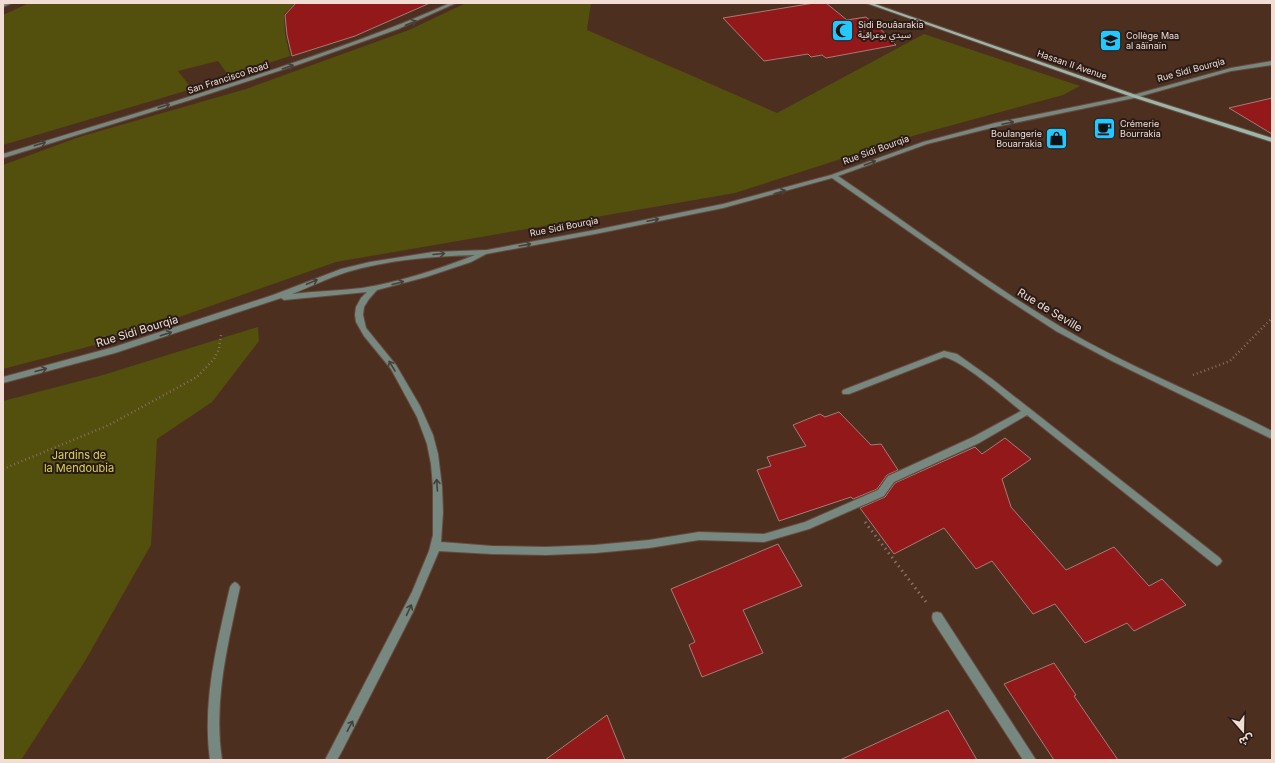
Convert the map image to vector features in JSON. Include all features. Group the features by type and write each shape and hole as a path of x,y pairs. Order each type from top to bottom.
{"street":[{"path":"3,6 10,3"},
{"name":"San Francisco Road","path":"3,156 241,83 371,38 421,19 454,3"},
{"name":"Hassan II Avenue","path":"868,3 1134,96 1272,140"},
{"name":"Rue Sidi Bourqia","path":"3,380 114,350 276,297 319,279 370,264 433,254 487,252 723,206 833,176 925,143 995,125 1134,96 1231,70 1272,63"},
{"name":"Rue de Seville","path":"833,176 1008,297 1093,348 1165,384 1230,413 1272,435"},
{"name":"Rue Sidi Bourqia","path":"276,297 375,288 396,284 436,272 487,252"},
{"path":"332,760 402,624 436,546 438,495 434,454 429,433 412,398 390,362 377,345 368,337 360,322 359,309 361,303 375,288"},
{"path":"846,392 941,355 948,354 954,356 1027,411 1217,561"},
{"path":"436,546 492,550 546,551 595,549 649,544 699,536 764,538 806,526 881,492 891,478 976,440 1027,411"},
{"path":"216,760 213,742 214,715 220,659 235,587"},
{"path":"937,617 1030,760"}],"path":[{"path":"3,469 110,425 197,376 210,366 216,357 220,347 222,315"},
{"path":"1165,384 1230,361 1272,318"},
{"path":"852,505 937,617"}],"green space":[{"path":"29,3 295,3 284,14 285,34 290,56 229,76 218,61 178,71 192,89 3,145 3,15"},
{"path":"466,3 591,3 587,30 777,113 924,34 1080,86 1063,95 916,135 735,193 336,262 114,340 3,369 3,165 79,137 246,89 409,30"},
{"name":"Jardins de la Mendoubia","path":"258,327 259,341 212,402 157,439 151,545 85,661 21,760 3,760 3,401 103,375"}],"building":[{"path":"296,3 430,3 355,36 292,56 287,35 285,15"},
{"name":"Sidi Bouâarakia سيدي بوعراقية","path":"814,3 826,3 847,20 866,17 895,42 893,42 896,45 826,58 822,55 811,57 808,54 764,61 723,18"},
{"path":"1272,98 1272,134 1229,108"},
{"path":"839,412 871,445 881,444 898,470 887,475 877,489 853,499 851,497 779,521 757,470 771,466 767,457 806,446 793,425 820,414 825,417"},
{"path":"1005,438 1031,459 1002,479 1011,507 1066,570 1114,547 1149,586 1162,579 1186,605 1134,631 1127,623 1085,643 1055,604 1033,614 992,561 976,569 944,528 894,554 860,508 885,497 895,483 975,447 982,454"},
{"path":"778,544 802,586 743,610 763,653 702,677 689,645 695,642 671,589"},
{"path":"1054,663 1076,695 1074,696 1118,760 1054,760 1004,684"},
{"path":"948,710 977,760 840,760"},
{"path":"607,715 625,760 545,760"}],"place":[{"name":"Sidi Bouâarakia سيدي بوعراقية","path":"843,30"},
{"name":"Collège Maa al aâïnaïn","path":"1111,41"},
{"name":"Crémerie Bourrakia","path":"1104,129"},
{"name":"Boulangerie Bouarrakia","path":"1057,139"}]}
